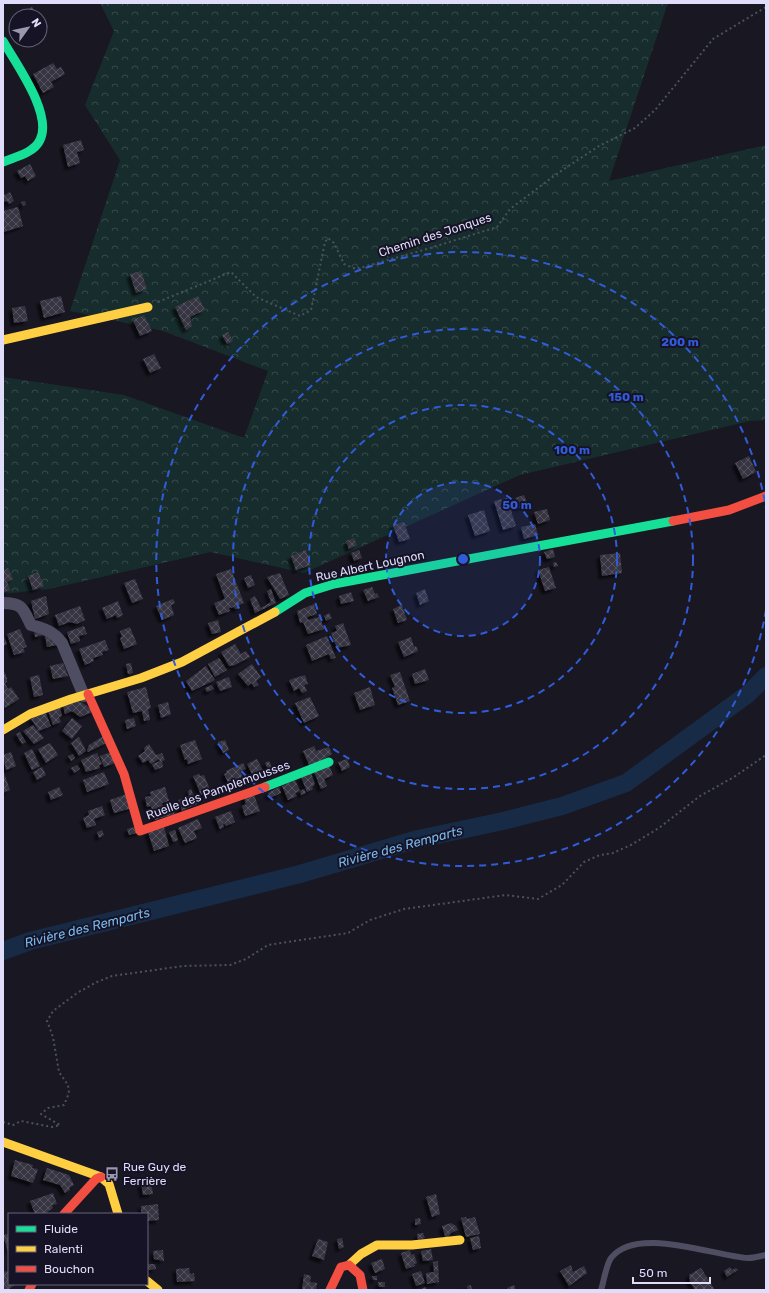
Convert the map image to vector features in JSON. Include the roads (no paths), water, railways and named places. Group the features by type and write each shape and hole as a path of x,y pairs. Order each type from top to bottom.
{"street":[{"path":"3,41 39,107 43,126 40,140 28,151 3,162"},
{"path":"3,340 148,307"},
{"name":"Rue Albert Lougnon","path":"3,730 30,714 141,678 182,662 271,614 305,593 334,584 729,510 766,496"},
{"path":"3,603 16,603 22,608 31,625 48,630 57,636 62,643 86,695"},
{"name":"Ruelle des Pamplemousses","path":"86,695 124,774 140,831 205,809 252,790 272,785 329,762"},
{"path":"3,1142 101,1177 109,1184 118,1213"},
{"path":"65,1213 96,1179 101,1177"},
{"path":"330,1290 341,1267 349,1265 361,1254 377,1245 412,1245 460,1240"},
{"path":"349,1265 358,1271 362,1280 363,1290"},
{"path":"148,1282 158,1290"}],"lane":[{"path":"601,1290 611,1258 623,1249 638,1243 686,1245 724,1255 749,1258 766,1255"}],"waterway":[{"name":"Rivière des Remparts","path":"3,951 30,941 300,874 418,839 503,821 562,806 626,783 748,694 766,676"}],"place":[{"name":"Rue Guy de Ferrière","path":"112,1174"}]}
